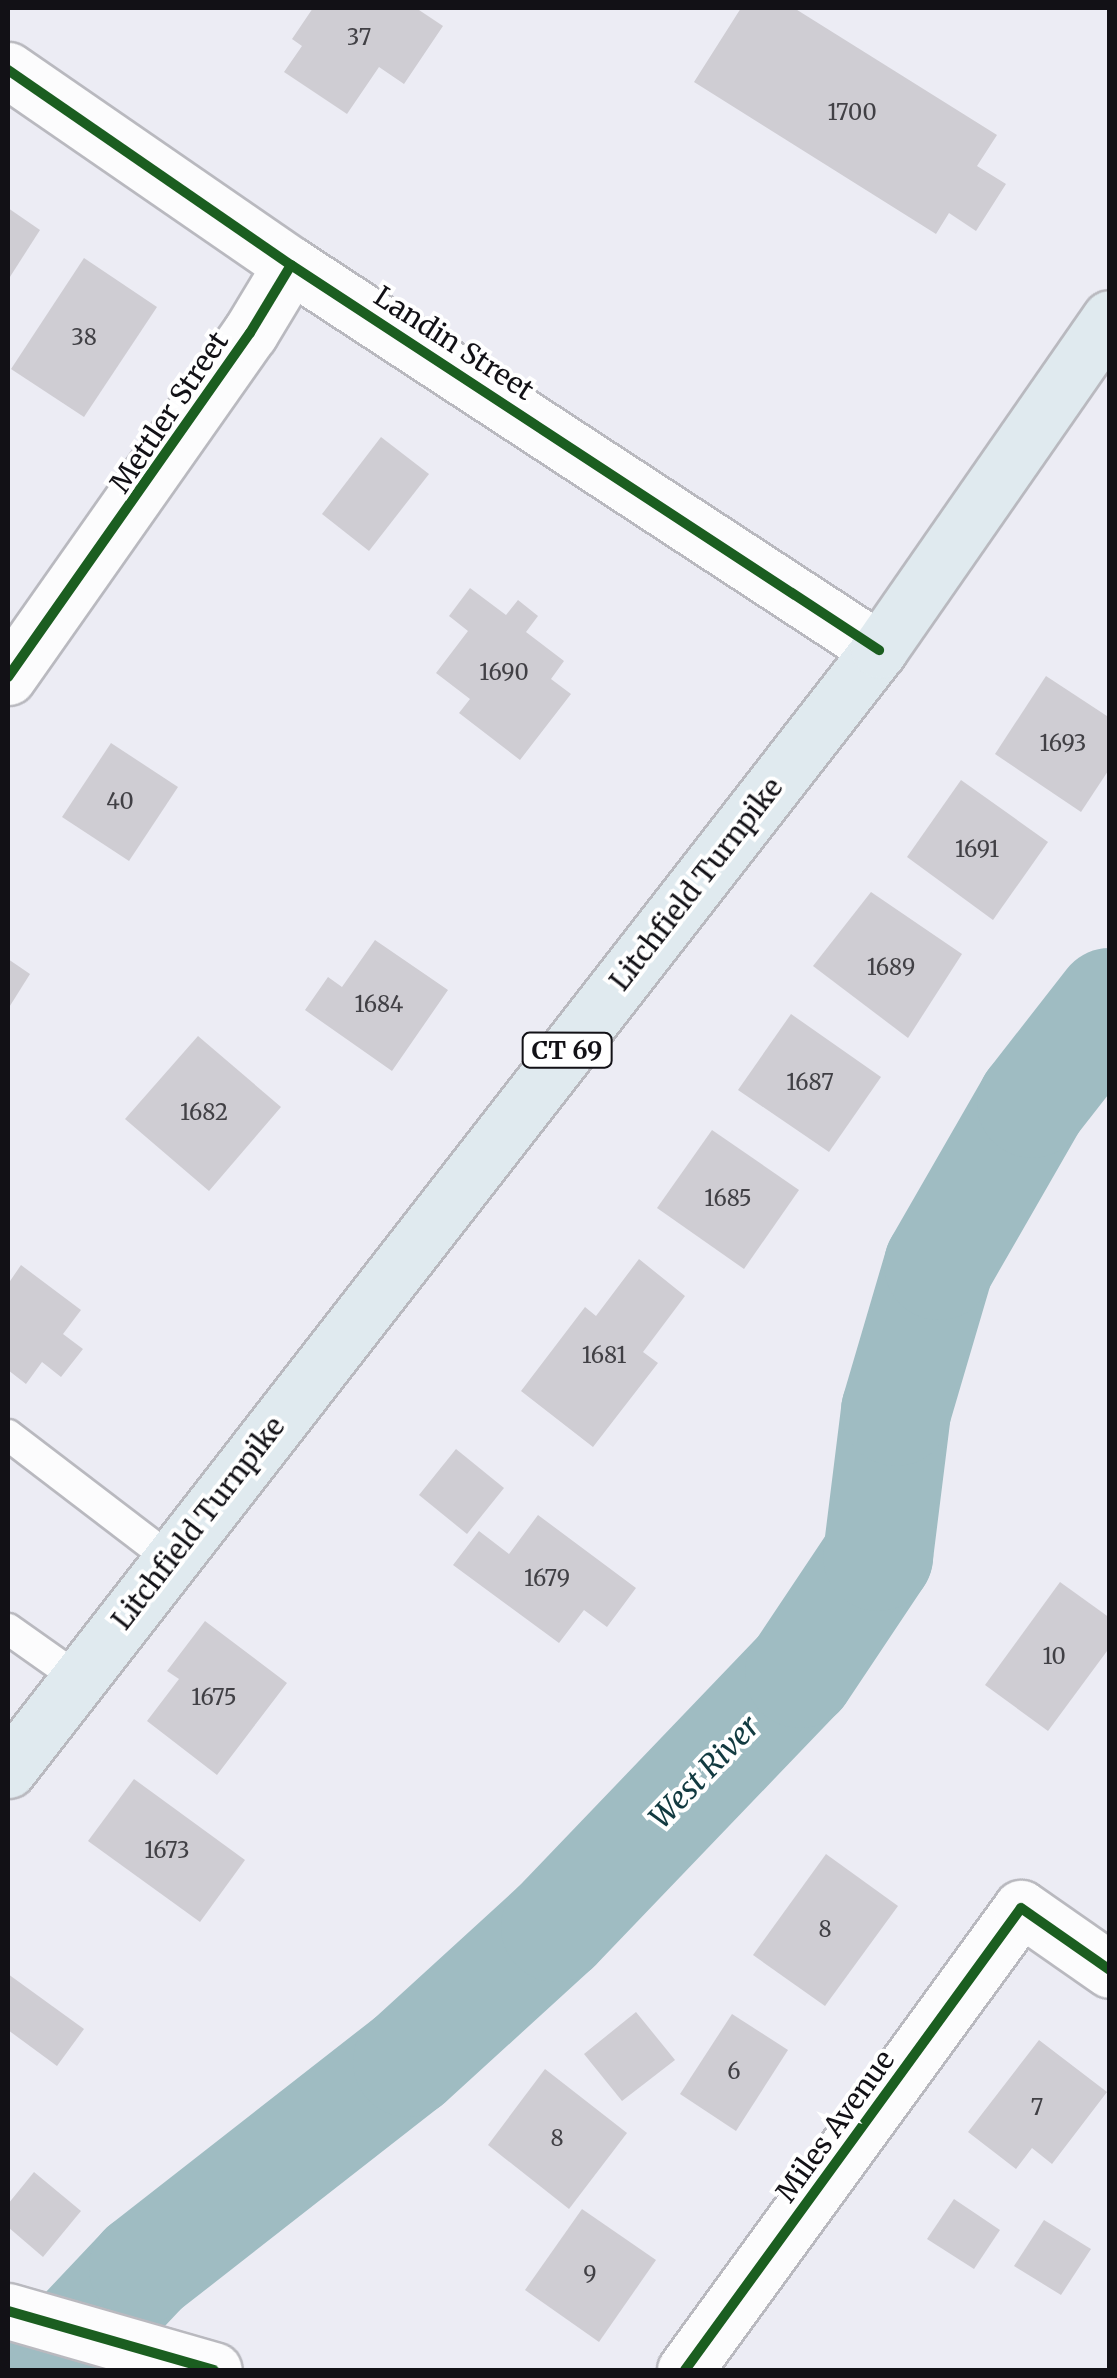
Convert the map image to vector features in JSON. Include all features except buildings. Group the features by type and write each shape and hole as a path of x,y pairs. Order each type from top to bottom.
{"main road":[{"name":"Litchfield Turnpike","path":"8,1770 76,1677 879,650 1110,318"}],"street":[{"name":"Landin Street","path":"8,70 291,265 879,650"},
{"name":"Mettler Street","path":"8,678 206,398 291,265"},
{"name":"Miles Avenue","path":"685,2370 1021,1908 1110,1970"},
{"path":"8,2311 200,2367"}],"lane":[{"path":"8,1435 170,1559"},
{"path":"8,1628 76,1677"}],"waterway":[{"name":"West River","path":"48,2370 144,2268 408,2062 556,1927 800,1673 878,1556 896,1411 939,1265 1032,1103 1110,1003"}],"cycle path":[{"path":"8,70 291,265 879,650"},
{"path":"8,677 250,333 291,265"},
{"path":"685,2370 1021,1908 1110,1970"},
{"path":"8,2311 214,2370"}]}
